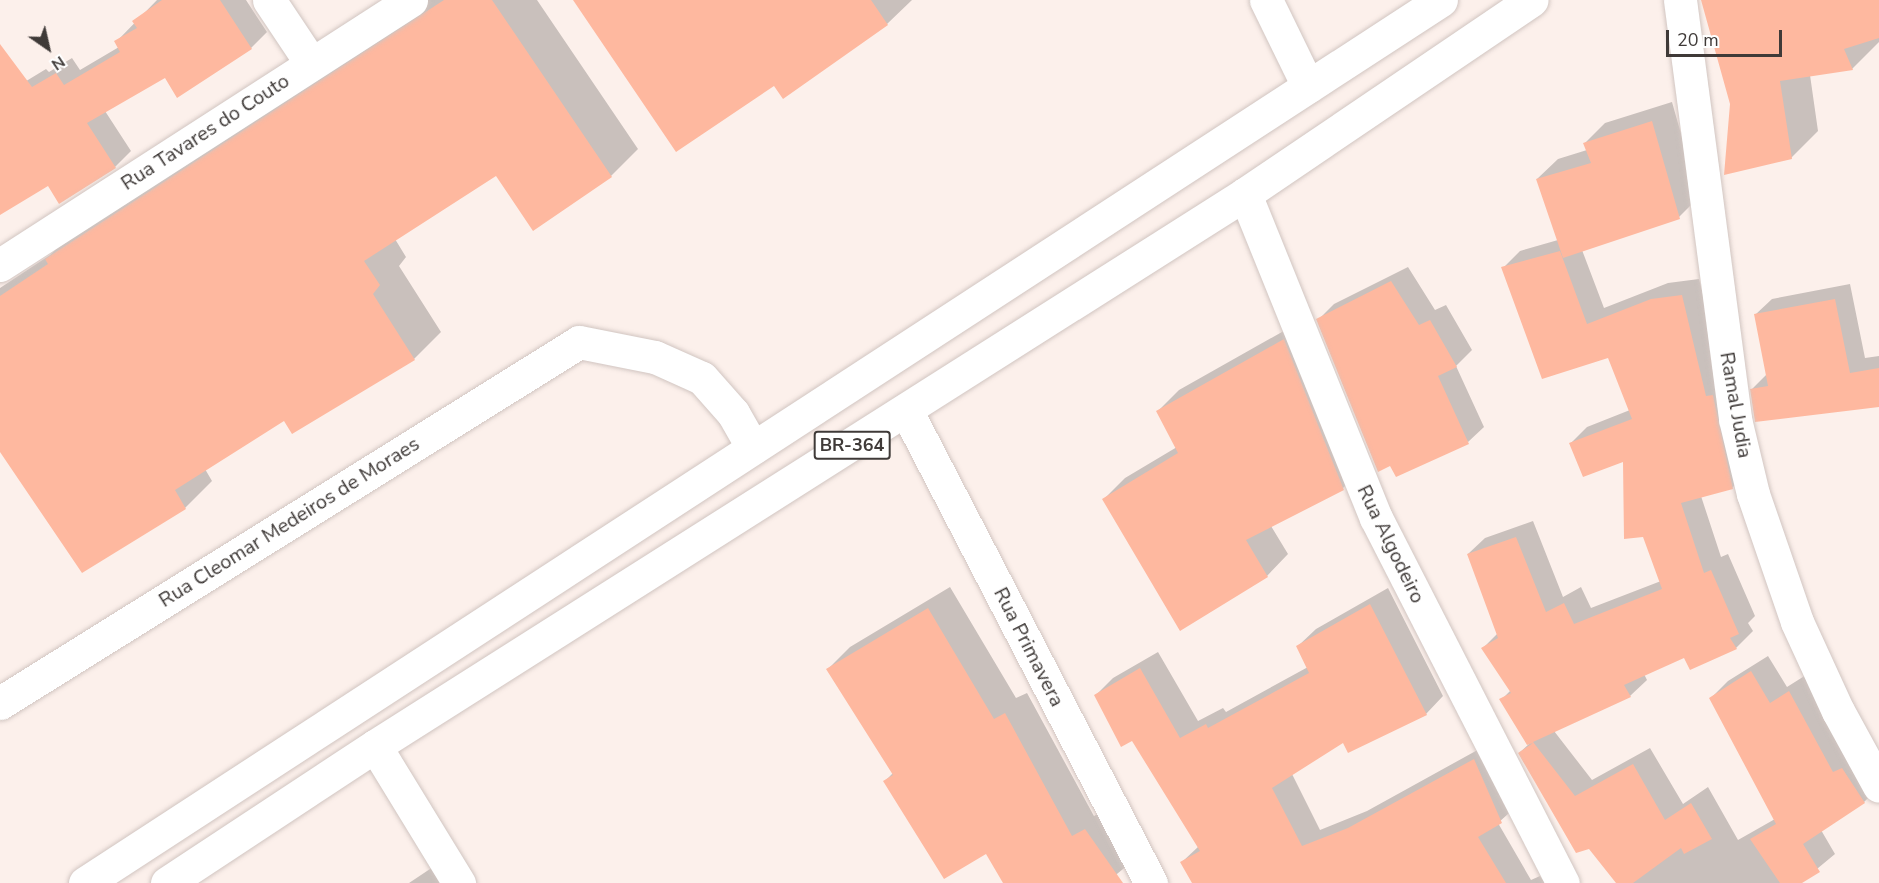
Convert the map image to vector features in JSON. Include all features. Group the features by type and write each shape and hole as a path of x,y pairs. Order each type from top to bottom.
{"main road":[{"path":"269,0 310,63"},
{"name":"Rua Tavares do Couto","path":"0,265 411,0"},
{"path":"1266,0 1308,86"},
{"name":"BR-364","path":"85,883 1441,0"},
{"name":"BR-364","path":"167,883 375,746 1245,194 1532,0"},
{"name":"Ramal Judia","path":"1680,0 1735,419 1753,494 1797,622 1838,711 1879,786"},
{"name":"Rua Algodeiro","path":"1245,194 1376,518 1563,883"},
{"name":"Rua Cleomar Medeiros de Moraes","path":"0,703 579,342 655,357 702,378 733,414 753,448"},
{"name":"Rua Primavera","path":"906,410 1151,883"},
{"path":"375,746 459,883"}],"building":[{"path":"162,0 220,0 252,49 177,98 165,78 87,123 116,168 59,204 48,186 0,215 0,44 32,87 56,73 64,85 120,52 114,41 137,28 132,21"},
{"path":"444,0 492,0 612,177 533,231 496,176 364,261 380,285 373,294 415,360 292,434 284,421 175,490 186,509 82,573 0,452 0,296 48,264 45,259"},
{"path":"573,0 871,0 888,25 783,99 774,86 676,152"},
{"path":"1701,0 1879,0 1879,38 1844,49 1853,70 1780,81 1792,159 1724,175 1730,104"},
{"path":"1652,121 1680,219 1563,258 1536,179 1591,163 1583,143"},
{"path":"1560,251 1587,324 1651,299 1682,295 1706,396 1713,395 1733,489 1681,503 1704,573 1711,570 1739,634 1730,638 1737,649 1690,670 1684,658 1624,685 1631,697 1533,742 1575,796 1633,764 1665,820 1691,803 1712,839 1684,854 1681,848 1633,883 1616,883 1589,849 1576,853 1518,753 1533,743 1527,745 1499,699 1511,693 1481,648 1498,638 1467,554 1516,537 1546,612 1564,603 1574,624 1662,589 1643,537 1624,539 1623,462 1583,477 1569,443 1632,419 1608,358 1542,379 1501,267"},
{"path":"1391,281 1419,325 1430,320 1457,367 1438,376 1469,444 1396,477 1390,466 1378,472 1316,319"},
{"path":"1835,299 1850,373 1879,368 1879,407 1755,422 1750,389 1768,386 1754,314"},
{"path":"1284,339 1344,490 1246,540 1268,577 1180,631 1102,499 1178,453 1156,411"},
{"path":"1370,604 1427,715 1348,753 1343,743 1272,788 1302,846 1348,828 1474,759 1502,823 1478,837 1506,883 1192,883 1180,862 1200,851 1132,741 1121,747 1094,695 1140,668 1180,738 1206,724 1208,728 1309,673 1296,646"},
{"path":"928,608 994,719 1005,713 1072,836 1085,829 1123,883 1003,883 986,854 944,879 883,781 893,775 826,669"},
{"path":"1751,671 1770,703 1789,691 1833,772 1842,768 1865,803 1803,844 1820,872 1802,883 1780,883 1750,839 1776,824 1709,698"}]}
